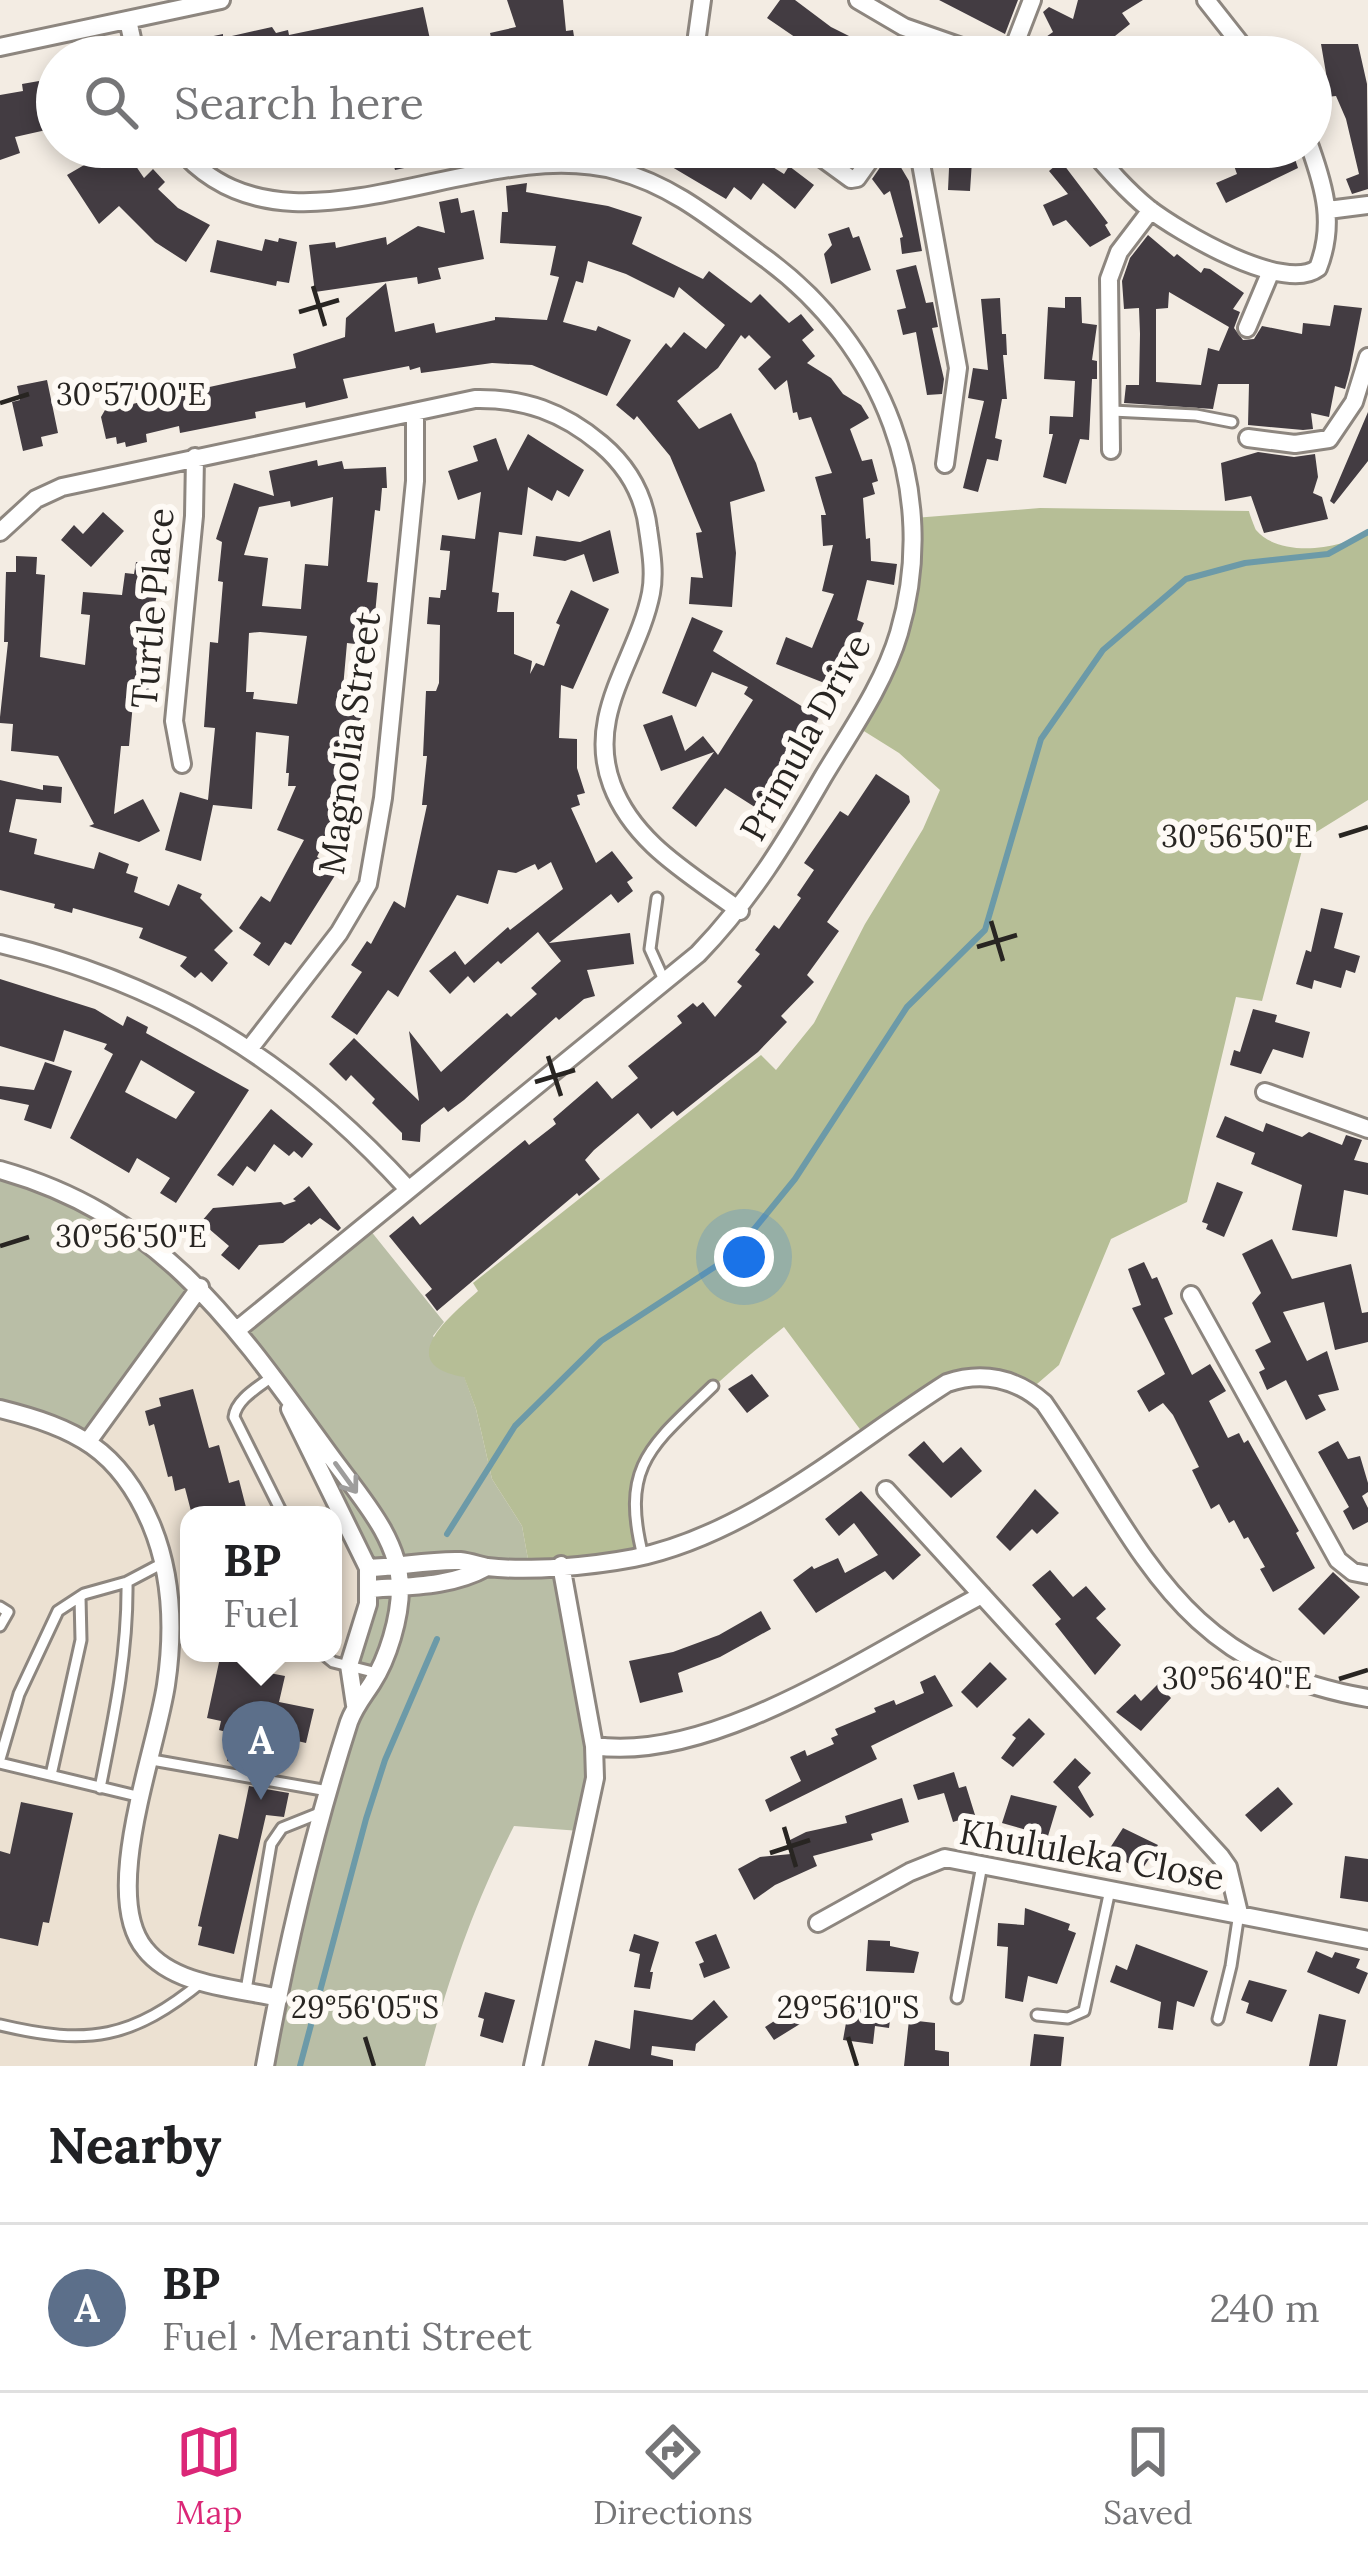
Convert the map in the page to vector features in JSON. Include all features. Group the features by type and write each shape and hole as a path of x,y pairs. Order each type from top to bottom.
{"street":[{"path":"52,36 221,0"},
{"path":"697,36 702,0"},
{"path":"858,0 917,36"},
{"path":"1018,36 1032,0"},
{"path":"1206,0 1235,36"},
{"path":"128,20 131,36"},
{"path":"0,47 36,39"},
{"name":"Primula Drive","path":"199,168 225,185 287,204 328,202 495,168"},
{"name":"Primula Drive","path":"238,1329 698,954 740,911 772,865 880,678 898,637 906,604 913,517 902,448 876,384 838,326 785,272 685,199 619,171 597,168"},
{"path":"836,168 851,179 864,168"},
{"path":"922,168 958,368 945,464"},
{"path":"1107,168 1151,210 1193,236 1271,271 1305,276 1318,268 1327,239 1328,210 1316,168"},
{"path":"1328,210 1368,205"},
{"path":"1111,450 1109,279 1119,252 1151,210"},
{"path":"1247,328 1271,271"},
{"path":"1248,438 1295,444 1330,439 1354,402 1368,357"},
{"path":"0,532 49,492 195,457 475,399 507,398 541,407 588,433 632,478 646,517 652,591 612,692 605,746 608,771 623,809 648,843 740,911"},
{"name":"Magnolia Street","path":"250,1048 339,933 368,884 382,798 413,503 415,412"},
{"name":"Turtle Place","path":"182,764 174,721 194,516 195,457"},
{"path":"0,944 140,989 212,1024 325,1106 408,1189"},
{"path":"1265,1092 1368,1129"},
{"path":"0,1170 57,1190 101,1213 164,1256 200,1288 273,1376 338,1506"},
{"path":"89,1440 200,1288"},
{"path":"1191,1295 1338,1560 1353,1572 1368,1575"},
{"path":"368,1568 465,1561 487,1567 561,1565 643,1556 697,1540 728,1525 947,1383 983,1376 1005,1379 1044,1402 1163,1586 1197,1622 1282,1676 1368,1698"},
{"path":"265,2066 322,1812 355,1705 377,1673 400,1587 398,1567 381,1527 285,1396"},
{"path":"0,1409 50,1422 89,1440 110,1458 135,1488 163,1563 170,1632 166,1682 128,1862 128,1917 145,1951 160,1964 203,1981 279,1998"},
{"path":"886,1490 1220,1857 1228,1867 1239,1913"},
{"path":"342,1514 368,1568 369,1589 349,1665 355,1705"},
{"path":"533,2066 591,1803 594,1746 561,1565"},
{"path":"369,1589 467,1578 487,1567"},
{"path":"594,1746 623,1750 690,1739 776,1704 982,1594"},
{"name":"Khululeka Close","path":"818,1923 935,1861 982,1865 1368,1940"}],"lane":[{"path":"1110,410 1232,422"},
{"path":"657,898 650,949 664,980"},
{"path":"273,1376 244,1398 234,1417 278,1506"},
{"path":"643,1556 633,1501 642,1464 713,1386"},
{"path":"142,1798 0,1761 19,1694 58,1611 163,1563"},
{"path":"100,1787 122,1678 127,1582"},
{"path":"51,1775 81,1640 80,1597"},
{"path":"0,1607 8,1612 0,1626"},
{"path":"333,1662 377,1673"},
{"path":"152,1760 328,1791"},
{"path":"246,1990 271,1844 282,1828 322,1812"},
{"path":"957,1998 982,1865"},
{"path":"1037,2015 1068,2018 1084,2012 1111,1890"},
{"path":"1218,2019 1239,1913"},
{"path":"0,2025 44,2036 111,2032 161,2015 203,1981"}],"shaded area":[{"path":"199,1287 271,1375 336,1506 180,1506 180,1662 342,1662 342,1518 367,1568 355,1704 264,2066 0,2066 0,1408"}],"green space":[{"path":"1040,508 1249,511 1256,530 1266,539 1295,548 1343,543 1368,531 1368,800 1305,839 1262,1001 1236,997 1187,1202 1111,1239 1059,1365 1030,1390 962,1377 865,1436 784,1327 702,1398 634,1482 642,1555 529,1565 522,1526 492,1479 464,1377 442,1371 431,1362 433,1338 478,1291 473,1283 761,1055 776,1070 814,1023 940,790 899,753 859,728 886,677 914,518"},
{"path":"0,1170 56,1191 199,1287 89,1439 0,1408"},
{"path":"366,1225 444,1322 433,1336 464,1376 492,1479 522,1526 529,1565 560,1564 594,1747 580,1831 514,1826 463,1944 425,2066 264,2066 355,1704 350,1679 369,1588 342,1527 342,1506 333,1506 284,1396 238,1329"}],"building":[{"path":"507,0 563,0 566,31 573,30 574,36 491,36 516,27"},
{"path":"780,0 795,0 849,36 793,36 767,18"},
{"path":"939,0 1018,0 1005,34"},
{"path":"1078,0 1143,0 1122,13 1130,24 1115,36 1047,36 1053,32 1043,12 1049,7 1073,19"},
{"path":"423,7 429,36 232,36 272,27 276,33 288,30 289,35"},
{"path":"1332,44 1358,44 1367,84 1368,189 1352,194 1346,179 1359,174 1336,96 1332,96"},
{"path":"36,82 36,132 15,137 20,153 0,160 0,95 23,91 22,84"},
{"path":"79,168 137,168 144,178 153,169 165,182 158,189 178,208 210,225 186,262 155,242 119,206 99,224 67,175"},
{"path":"674,168 774,168 784,174 792,168 814,185 795,209 763,183 751,200 734,187 726,199"},
{"path":"880,168 901,168 909,181 922,251 902,254 903,237 890,191 884,195 872,179"},
{"path":"949,168 972,168 970,191 948,190"},
{"path":"1066,168 1108,223 1111,235 1090,247 1066,220 1053,226 1043,205 1068,194 1049,171"},
{"path":"1235,168 1298,168 1226,203 1216,183 1237,174"},
{"path":"527,183 526,192 642,217 632,244 703,279 709,271 751,303 760,294 789,323 801,314 814,330 802,340 815,356 807,363 831,378 869,418 850,429 862,461 872,459 878,481 872,483 875,494 863,498 866,539 870,538 871,561 897,564 894,585 867,580 857,620 864,623 853,650 846,648 832,686 776,664 786,637 812,648 834,594 822,591 833,545 823,546 821,515 826,515 815,477 832,473 811,417 799,420 797,412 793,413 787,380 775,390 758,369 771,357 749,335 745,339 741,335 718,368 677,401 699,429 731,413 765,491 730,502 736,553 732,607 689,604 691,577 703,578 696,533 702,532 670,456 637,416 634,420 616,405 666,343 671,348 684,332 706,349 725,325 679,287 674,298 588,261 583,283 576,281 563,322 596,331 598,326 631,340 607,396 532,365 492,363 421,373 420,367 410,370 409,366 343,379 348,398 306,408 305,402 255,412 256,418 180,433 179,426 146,434 147,442 126,447 125,442 117,444 116,437 106,439 101,417 105,410 296,368 293,354 345,337 346,318 386,283 395,332 434,323 436,333 495,317 547,320 559,277 550,275 556,246 500,243 502,212 508,212 506,186"},
{"path":"458,198 461,213 474,210 484,259 438,268 441,279 418,284 417,277 315,292 309,245 335,242 336,248 386,237 387,245 418,226 445,233 439,202"},
{"path":"849,227 853,238 859,236 871,270 831,284 824,254 832,245 828,234"},
{"path":"1148,235 1174,257 1177,254 1201,273 1210,269 1244,293 1233,309 1240,312 1234,328 1243,340 1254,339 1262,326 1302,334 1303,323 1330,326 1334,305 1362,308 1345,389 1335,386 1329,417 1311,413 1313,429 1303,430 1248,425 1249,384 1218,384 1213,409 1124,403 1126,385 1139,385 1139,308 1124,309 1122,281 1130,258","holes":["1169,292 1229,327 1219,351 1208,348 1201,385 1156,382 1156,309 1168,308"]},
{"path":"279,238 297,242 289,283 277,281 276,286 210,272 217,240 262,251 265,239 278,242"},
{"path":"916,265 926,303 933,302 942,394 927,395 916,332 903,335 897,310 906,308 896,270"},
{"path":"1065,297 1081,297 1082,323 1097,325 1092,360 1097,361 1097,379 1092,379 1089,440 1080,439 1066,484 1043,477 1053,434 1049,434 1050,416 1073,417 1075,381 1044,379 1048,307 1065,308"},
{"path":"1000,298 1007,399 1002,399 995,438 1002,440 998,461 987,459 978,492 963,488 984,401 968,398 973,368 988,370 981,299"},
{"path":"47,380 58,433 41,437 43,446 23,451 12,402 20,400 17,386"},
{"path":"1368,412 1368,461 1334,504 1330,501"},
{"path":"528,434 584,470 569,497 557,490 552,501 528,487 522,535 499,532 492,592 499,593 497,612 514,612 514,654 532,661 530,674 536,663 544,666 571,590 609,609 573,689 561,685 559,738 577,739 577,768 585,793 577,795 580,805 571,808 596,863 612,851 633,878 627,882 633,891 618,903 611,894 549,943 630,933 634,964 587,970 595,996 584,999 559,1020 556,1017 464,1100 448,1112 444,1107 421,1125 420,1142 402,1140 402,1133 372,1103 375,1099 351,1075 346,1081 329,1064 354,1038 419,1101 409,1031 441,1072 507,1013 511,1017 537,994 531,988 561,961 538,932 501,964 498,961 474,983 468,976 450,994 429,971 455,951 465,965 508,927 510,930 563,889 551,862 538,870 535,864 516,873 498,870 488,904 457,895 398,997 388,990 357,1035 331,1017 362,972 351,965 367,941 371,944 394,901 405,908 427,805 422,805 426,691 436,691 439,683 440,625 427,624 429,597 440,598 441,590 446,590 450,551 440,550 442,535 475,539 481,492 458,500 448,471 478,461 473,446 496,438 508,471"},
{"path":"1258,452 1294,457 1315,454 1318,477 1313,493 1322,497 1328,519 1264,533 1251,496 1225,501 1221,463"},
{"path":"317,460 318,466 342,461 344,469 386,467 387,488 382,488 380,511 375,510 367,582 378,583 372,646 347,643 342,699 361,701 362,708 359,737 349,736 345,773 355,774 353,790 349,789 317,857 339,869 291,945 285,942 269,966 253,955 261,943 239,928 261,896 270,902 304,840 277,830 296,786 288,786 286,773 289,736 256,732 252,809 213,805 201,861 165,850 180,792 208,800 215,728 204,727 210,642 218,643 223,582 218,581 222,542 216,539 234,483 274,496 269,471","holes":["333,497 328,566 305,564 301,609 262,606 268,558 244,555 259,507 290,501 291,507","249,633 307,636 297,704 253,699 254,692 246,692"]},
{"path":"103,512 124,531 91,567 61,540 74,525 83,534"},
{"path":"610,530 619,573 593,582 584,554 565,561 533,556 536,536 580,542"},
{"path":"16,556 37,557 36,574 45,575 40,657 85,665 90,615 81,614 83,592 122,595 125,573 134,574 136,562 163,565 151,624 149,688 145,704 133,703 129,746 121,746 114,814 143,799 160,831 139,842 89,826 94,824 58,756 11,751 13,724 0,723 0,717 8,642 4,642 6,572 16,572"},
{"path":"692,617 723,631 713,651 819,717 804,749 761,811 725,788 696,827 672,808 714,752 661,771 643,725 672,715 685,751 703,736 718,755 753,700 744,694 748,687 712,672 696,707 662,693"},
{"path":"876,774 909,796 910,802 827,922 839,931 807,975 814,982 781,1016 787,1022 758,1052 677,1116 673,1111 651,1129 638,1113 585,1160 600,1179 437,1311 425,1295 432,1289 389,1236 413,1216 420,1225 525,1140 529,1145 597,1081 612,1099 638,1078 628,1066 682,1023 677,1016 693,1003 697,1007 703,1002 715,1017 742,986 737,982 760,954 755,950 774,925 779,929 801,898 797,895 814,870 804,863 840,811 848,816"},
{"path":"0,780 43,790 43,785 62,787 61,803 16,799 9,832 37,839 34,854 94,869 99,852 129,864 126,873 138,877 134,892 169,906 178,884 202,894 200,898 233,931 214,950 228,963 212,982 201,972 195,978 180,966 187,957 139,938 143,928 73,908 72,913 0,890"},
{"path":"1321,908 1343,913 1334,948 1360,956 1355,973 1346,970 1341,988 1314,980 1312,989 1296,984 1306,950 1311,952"},
{"path":"0,979 95,1009 123,1026 127,1016 148,1027 146,1033 249,1090 176,1203 160,1193 170,1178 137,1158 129,1173 70,1138 113,1054 104,1049 107,1044 64,1030 54,1062 0,1046","holes":["141,1060 195,1092 176,1119 125,1092"]},
{"path":"1253,1009 1277,1015 1275,1022 1310,1032 1303,1058 1273,1049 1261,1074 1230,1065 1234,1050 1240,1052"},
{"path":"45,1062 72,1071 51,1129 24,1120 29,1105 0,1099 0,1086 34,1090"},
{"path":"271,1109 313,1144 302,1158 294,1151 289,1156 274,1144 255,1172 247,1166 233,1186 217,1175"},
{"path":"1225,1116 1263,1132 1266,1123 1342,1145 1346,1135 1362,1140 1354,1160 1368,1163 1368,1195 1344,1190 1337,1237 1292,1230 1302,1185 1251,1164 1255,1153 1216,1137"},
{"path":"1217,1182 1243,1192 1224,1237 1202,1222"},
{"path":"309,1186 341,1228 338,1231 320,1218 283,1243 259,1245 239,1270 221,1255 229,1246 201,1222 213,1208 296,1201 293,1199"},
{"path":"1272,1239 1292,1279 1351,1264 1362,1313 1368,1312 1368,1342 1335,1350 1324,1302 1283,1312 1307,1361 1327,1351 1339,1390 1318,1395 1326,1410 1306,1420 1286,1380 1267,1390 1259,1372 1265,1369 1255,1350 1271,1342 1252,1303 1261,1293 1242,1254"},
{"path":"1144,1262 1152,1279 1157,1277 1173,1314 1164,1318 1192,1375 1210,1364 1226,1391 1209,1401 1228,1438 1239,1433 1244,1443 1248,1440 1315,1568 1273,1592 1248,1537 1244,1539 1234,1520 1229,1523 1219,1504 1211,1509 1192,1470 1199,1467 1173,1415 1163,1403 1149,1412 1137,1391 1165,1374 1132,1308 1141,1305 1128,1269"},
{"path":"752,1374 769,1396 747,1413 728,1389"},
{"path":"193,1389 209,1448 219,1445 229,1483 239,1480 246,1506 190,1506 185,1488 175,1491 154,1424 149,1426 145,1411 161,1406 159,1398"},
{"path":"924,1441 943,1463 961,1447 982,1471 951,1498 908,1455"},
{"path":"1338,1441 1348,1459 1360,1456 1368,1483 1368,1492 1362,1496 1368,1522 1353,1530 1343,1511 1349,1507 1318,1452"},
{"path":"1035,1489 1059,1513 1037,1534 1032,1529 1010,1551 996,1537"},
{"path":"861,1491 921,1555 893,1580 885,1571 816,1613 793,1580 812,1566 838,1558 845,1573 878,1555 854,1523 839,1536 825,1519"},
{"path":"1050,1570 1073,1597 1086,1586 1106,1609 1096,1618 1121,1645 1095,1675 1055,1624 1061,1619 1032,1585"},
{"path":"1333,1572 1360,1597 1324,1635 1298,1609"},
{"path":"761,1611 771,1629 678,1673 683,1692 640,1703 629,1661 719,1635"},
{"path":"219,1662 254,1662 254,1670 285,1676 279,1702 314,1709 306,1743 272,1735 265,1770 227,1761 233,1734 219,1730 221,1721 207,1718"},
{"path":"990,1662 1007,1679 977,1708 961,1692"},
{"path":"935,1675 953,1706 871,1746 877,1759 770,1812 765,1800 801,1781 790,1757 805,1750 807,1756 834,1744 835,1729 876,1712 874,1708 924,1693 920,1682"},
{"path":"1158,1684 1171,1698 1141,1731 1116,1712 1135,1694 1141,1701"},
{"path":"1029,1718 1045,1734 1013,1767 1001,1758 1016,1738 1012,1735"},
{"path":"1075,1758 1091,1773 1078,1787 1094,1815 1090,1818 1053,1782"},
{"path":"954,1772 959,1788 966,1786 975,1815 953,1822 944,1793 918,1800 913,1785"},
{"path":"249,1786 289,1793 284,1817 266,1815 234,1954 198,1945 202,1927 198,1926 219,1834 238,1839"},
{"path":"1278,1787 1293,1804 1261,1832 1245,1815"},
{"path":"1011,1795 1057,1806 1048,1836 1002,1823"},
{"path":"902,1798 909,1822 871,1834 873,1840 813,1856 817,1866 754,1900 738,1869 760,1857 791,1854 786,1842 847,1823 845,1816"},
{"path":"21,1802 73,1813 49,1923 43,1922 38,1946 0,1938 0,1851 10,1854"},
{"path":"1123,1828 1158,1845 1141,1871 1108,1851"},
{"path":"1345,1856 1368,1859 1368,1902 1340,1898"},
{"path":"1025,1908 1070,1924 1068,1930 1076,1933 1057,1984 1028,1976 1023,2002 1005,1998 1008,1947 997,1946 998,1923 1024,1925"},
{"path":"634,1934 659,1942 650,1989 634,1987 640,1954 629,1951"},
{"path":"716,1934 730,1968 704,1978 699,1964 704,1962 695,1942"},
{"path":"868,1940 890,1941 890,1946 919,1952 914,1973 866,1971"},
{"path":"1136,1944 1208,1971 1194,2007 1177,2001 1173,2030 1158,2028 1161,2002 1110,1982 1116,1965 1127,1970"},
{"path":"1316,1951 1332,1958 1335,1952 1360,1959 1356,1968 1368,1973 1359,1994 1307,1972"},
{"path":"1249,1980 1287,1990 1272,2022 1246,2013 1249,2003 1241,2000"},
{"path":"485,1992 515,2000 503,2043 480,2036 484,2019 478,2017"},
{"path":"797,1999 808,2019 774,2040 765,2027 779,2018 776,2012"},
{"path":"714,2000 728,2017 696,2044 695,2051 652,2046 651,2055 673,2060 673,2066 588,2066 595,2040 630,2049 634,2010 692,2020"},
{"path":"850,2000 892,2005 889,2028 875,2026 873,2044 843,2040"},
{"path":"1319,2014 1346,2020 1337,2066 1309,2066"},
{"path":"909,2020 935,2023 935,2050 949,2052 949,2066 904,2066"},
{"path":"1034,2034 1064,2037 1061,2066 1030,2066"}],"waterway":[{"path":"447,1534 515,1426 601,1341 733,1255 795,1179 907,1007 985,930 1041,739 1103,650 1186,579 1245,563 1328,554 1368,532"},
{"path":"300,2066 366,1819 385,1760 437,1639"}],"place":[{"name":"BP","path":"261,1800"}]}
